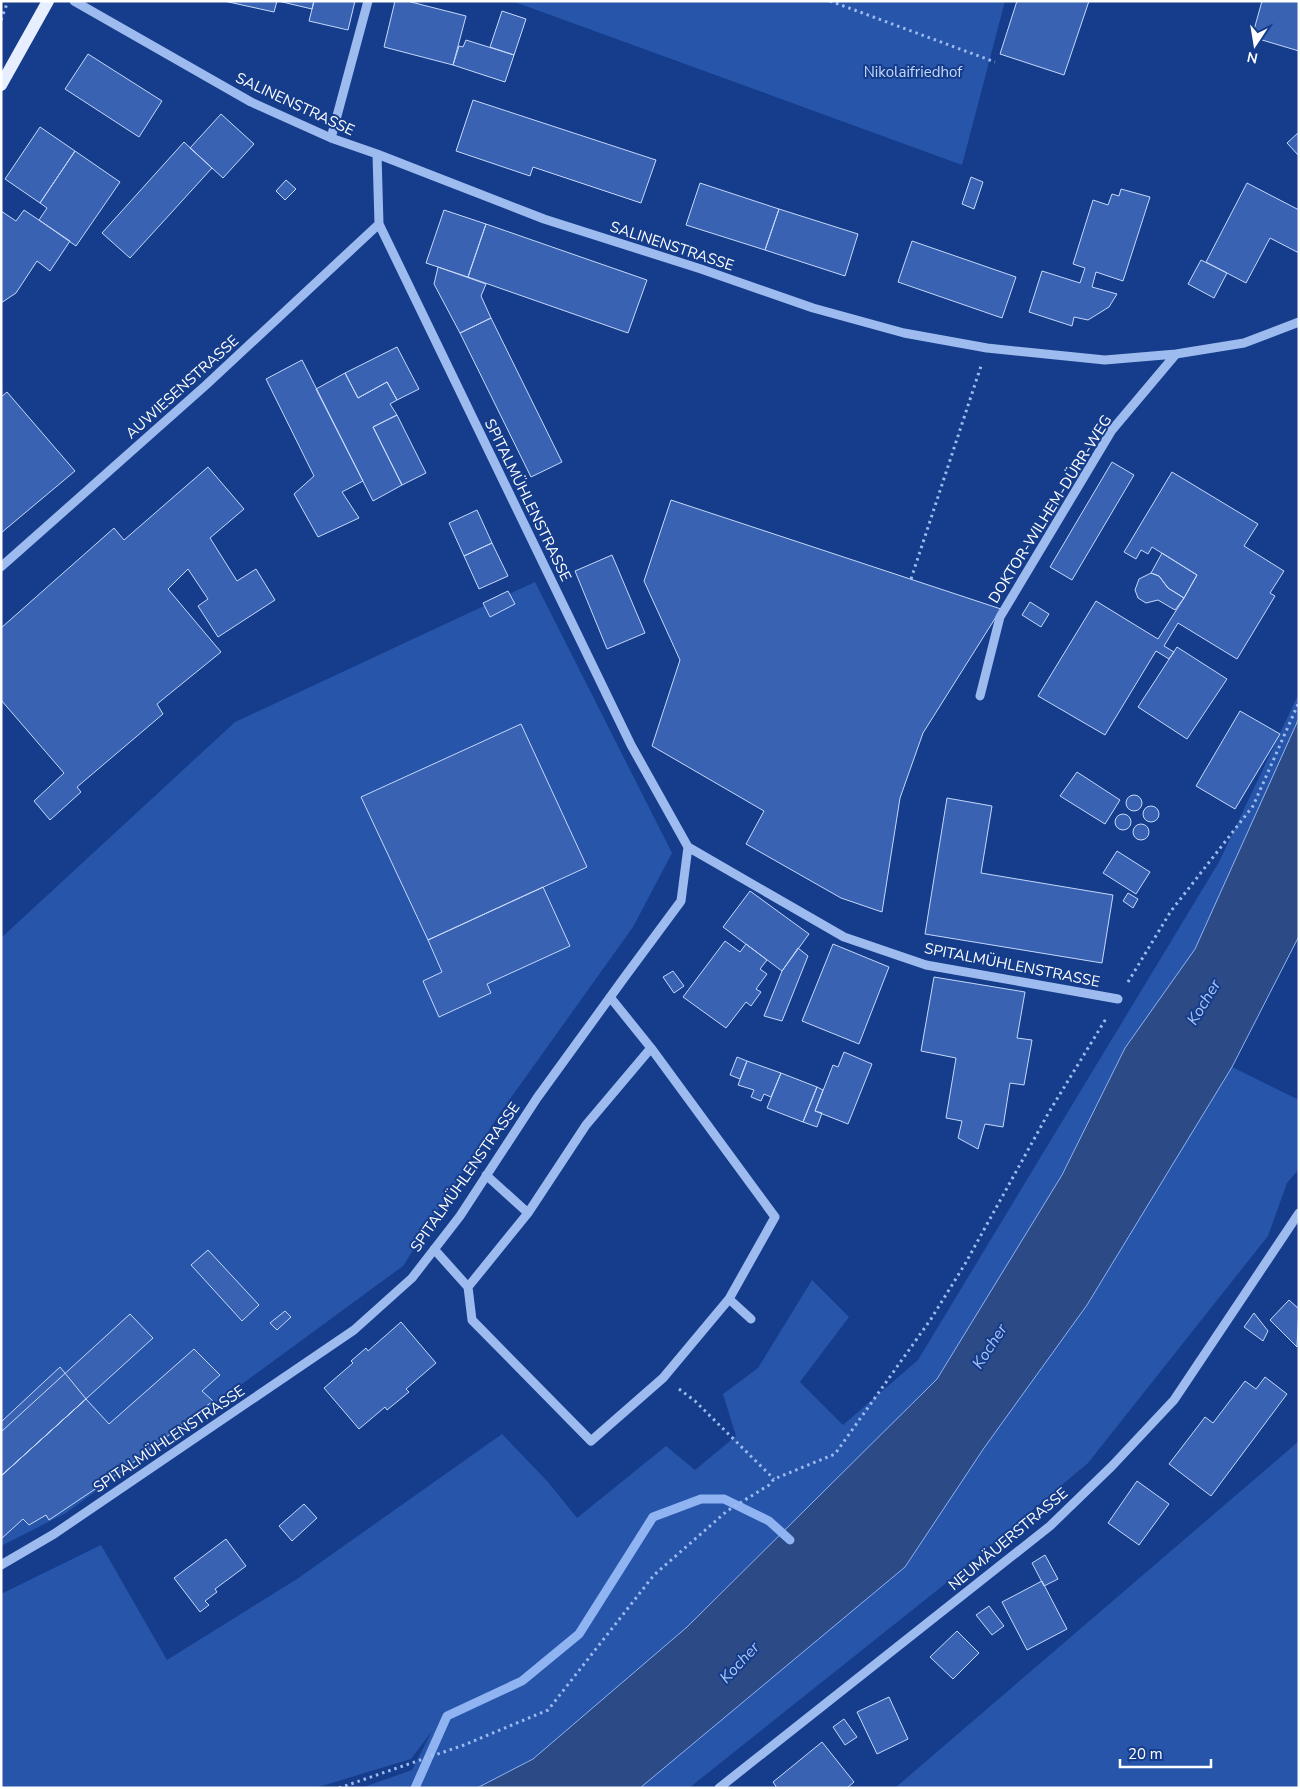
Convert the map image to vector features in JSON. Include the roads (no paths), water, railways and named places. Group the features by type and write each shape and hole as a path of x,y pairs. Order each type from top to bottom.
{"main road":[{"path":"1,85 48,1"}],"street":[{"name":"SALINENSTRASSE","path":"74,1 251,102 331,138 544,219 701,269 813,308 904,333 987,348 1105,360 1176,354 1244,343 1299,322"},
{"path":"331,138 368,1"},
{"name":"SPITALMÜHLENSTRASSE","path":"377,154 379,224 631,745 688,847 844,937 926,964 1118,999"},
{"name":"AUWIESENSTRASSE","path":"1,567 206,385 379,224"},
{"name":"DOKTOR-WILHEM-DÜRR-WEG","path":"980,696 1000,617 1112,430 1176,354"},
{"name":"SPITALMÜHLENSTRASSE","path":"1,1565 54,1534 354,1330 412,1278 460,1216 537,1098 681,901 688,847"},
{"path":"434,1249 468,1287 472,1320 591,1440 664,1378 729,1299 775,1217 651,1048 610,997"},
{"path":"468,1287 528,1213 586,1125 651,1048"},
{"path":"486,1175 528,1213"},
{"name":"NEUMÄUERSTRASSE","path":"719,1788 1050,1526 1112,1466 1174,1400 1299,1213"},
{"path":"729,1299 751,1319"}],"water":[{"name":"Kocher","path":"1299,718 1299,936 1232,1067 1087,1305 984,1448 905,1567 640,1788 477,1788 533,1759 687,1627 937,1379 1062,1175 1125,1048 1195,949"}],"waterway":[{"path":"415,1788 447,1716 522,1681 579,1634 653,1517 701,1499 724,1499 769,1521 790,1540"}],"park label":[{"name":"Nikolaifriedhof","path":"913,72"}]}
